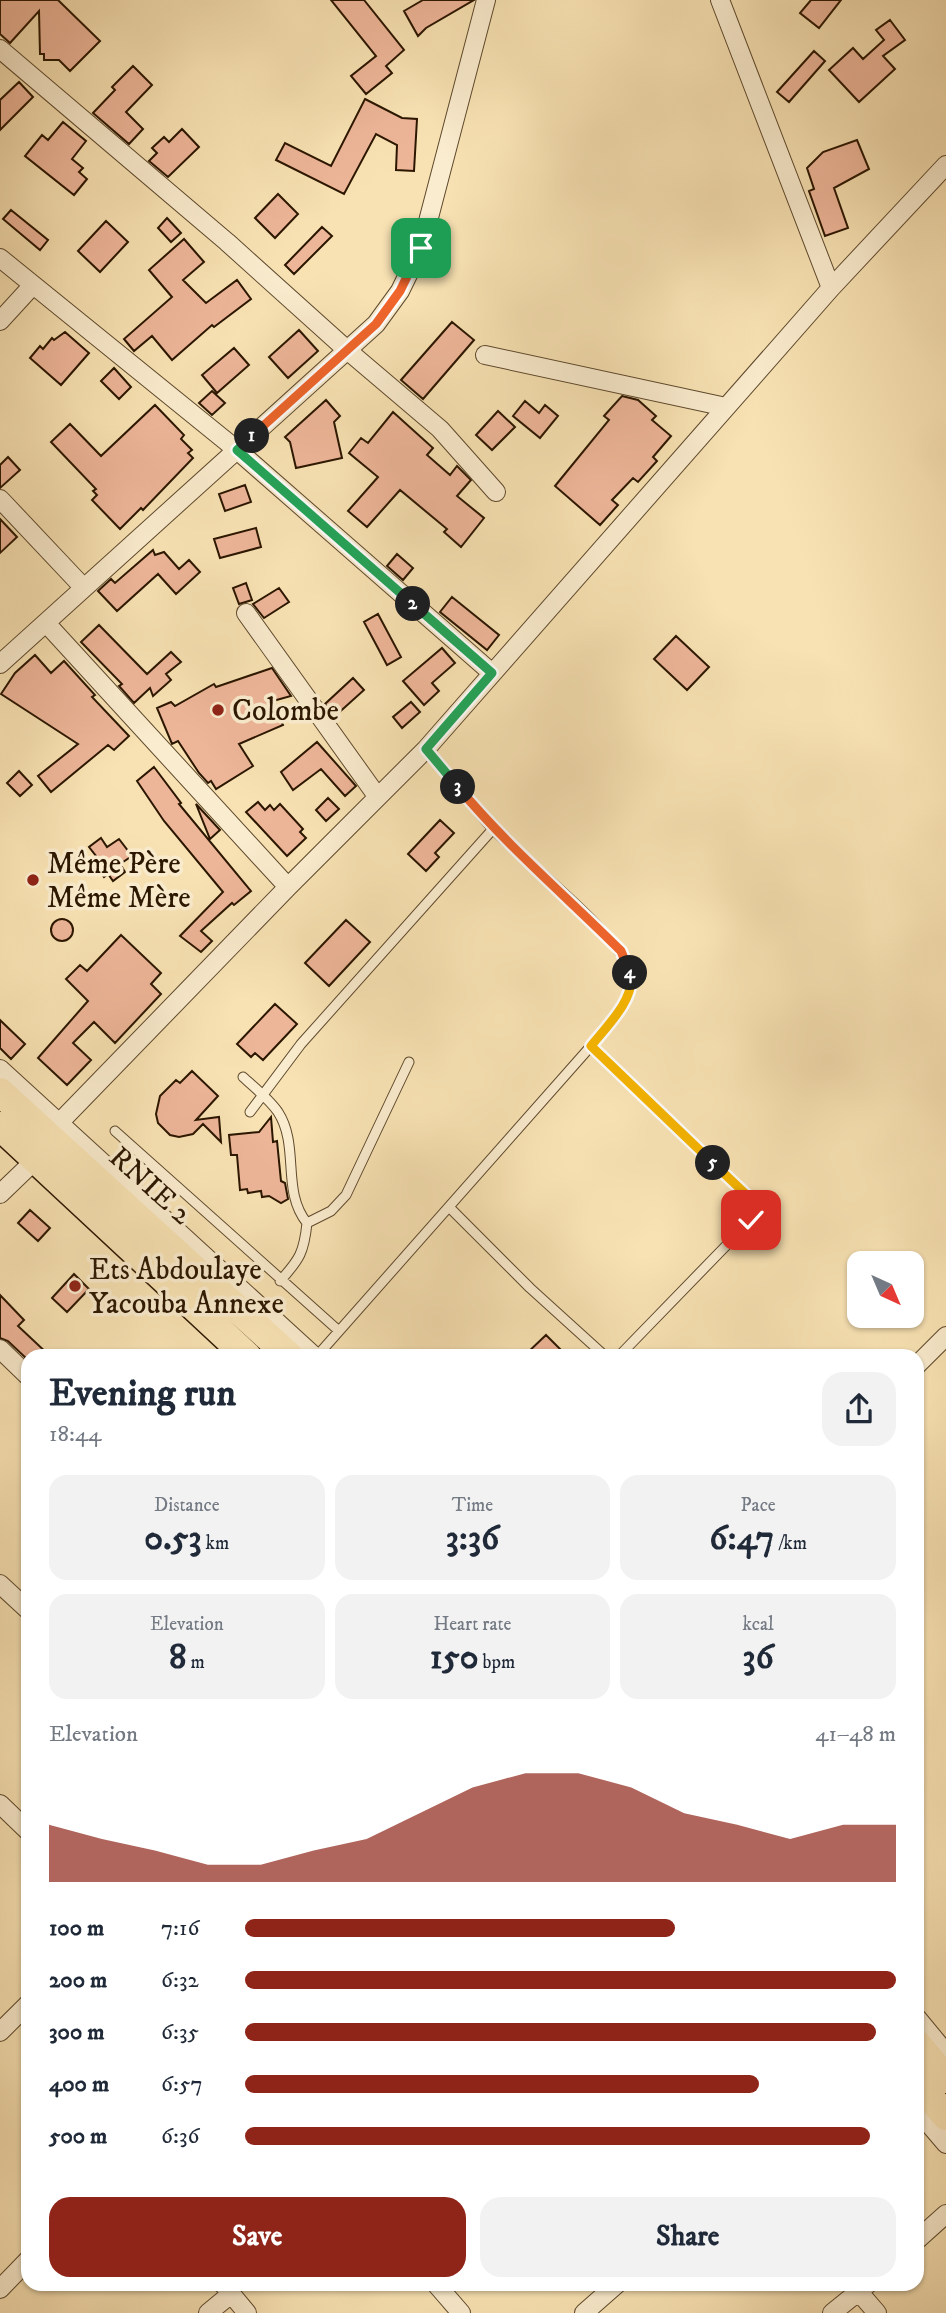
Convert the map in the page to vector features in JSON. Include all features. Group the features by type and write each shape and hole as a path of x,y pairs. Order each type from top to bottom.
{"highway":[{"name":"RNIE 2","path":"0,1092 281,1349"},
{"name":"RNIE 2","path":"0,1125 240,1349"},
{"path":"924,2053 946,2079"}],"street":[{"path":"0,664 376,324 400,291 421,248 486,0"},
{"path":"720,0 831,288"},
{"path":"0,49 228,242 347,350 440,429 496,492"},
{"path":"59,1123 426,749 831,288 946,165"},
{"path":"0,258 237,450 492,673"},
{"path":"0,321 33,285"},
{"path":"485,355 726,407"},
{"path":"0,499 84,588"},
{"path":"246,613 377,796"},
{"path":"46,623 288,887"},
{"path":"0,1069 308,1349"},
{"path":"0,1143 221,1349"},
{"path":"0,1194 27,1168"},
{"path":"924,1358 946,1336"},
{"path":"0,1349 21,1369"},
{"path":"0,1584 21,1604"},
{"path":"0,1804 21,1824"},
{"path":"0,2032 21,2011"},
{"path":"924,2026 946,2053"},
{"path":"926,2118 946,2144"},
{"path":"924,2234 946,2214"},
{"path":"0,2289 21,2267"},
{"path":"208,2313 225,2291"},
{"path":"229,2291 247,2313"},
{"path":"442,2291 461,2313"},
{"path":"584,2313 609,2291"},
{"path":"832,2313 855,2291"},
{"path":"863,2291 877,2313"}],"lane":[{"path":"322,1349 591,1046 625,1001 632,977 621,951 521,852 493,829 426,749"},
{"path":"250,1112 301,1044 493,829"},
{"path":"591,1046 752,1200 756,1209 751,1220 626,1349"},
{"path":"307,1223 331,1212 346,1195 409,1062"},
{"path":"243,1077 264,1095 283,1123 288,1141 295,1205 307,1223 304,1250 298,1262 280,1281"},
{"path":"115,1131 339,1331"},
{"path":"449,1207 530,1288 597,1349"}],"building":[{"path":"0,0 58,0 100,41 70,71 59,60 44,60 44,54 40,54 39,11 10,43 0,34"},
{"path":"331,0 364,0 404,50 386,66 392,73 366,94 351,76 376,56"},
{"path":"423,0 474,0 426,28 418,36 404,11"},
{"path":"811,0 841,0 819,28 800,13"},
{"path":"890,20 905,40 883,56 895,69 859,102 829,70 853,48 863,59 884,40 876,30"},
{"path":"814,51 825,61 789,102 777,92"},
{"path":"133,66 152,85 126,112 143,129 129,144 93,113 115,90 112,87"},
{"path":"19,82 33,97 0,130 0,100"},
{"path":"365,99 402,118 417,119 414,171 396,170 397,145 376,134 344,194 276,160 285,143 331,166"},
{"path":"63,122 86,141 72,159 83,168 79,172 87,179 74,195 25,156 42,135 48,140"},
{"path":"182,129 199,147 168,177 149,161 157,153 152,148 164,137 169,142"},
{"path":"857,140 869,169 834,188 848,228 825,236 809,191 814,189 807,168 823,152"},
{"path":"278,194 298,214 275,238 255,218"},
{"path":"11,210 48,240 40,250 3,219"},
{"path":"167,218 181,233 171,242 158,228"},
{"path":"106,221 128,242 100,272 78,251"},
{"path":"322,227 332,236 294,274 285,265"},
{"path":"184,239 204,262 183,280 206,303 237,280 251,299 214,327 212,325 172,360 152,336 134,351 124,339 172,297 149,270"},
{"path":"452,322 474,340 423,399 401,380"},
{"path":"299,330 318,351 288,378 269,357"},
{"path":"65,332 89,353 61,385 30,358 40,346 43,349 52,338 54,340"},
{"path":"234,348 249,365 217,393 202,375"},
{"path":"114,368 131,387 119,399 101,381"},
{"path":"212,391 225,403 212,415 199,403"},
{"path":"622,396 638,400 656,416 652,420 671,436 653,457 657,461 638,482 633,478 612,500 618,505 600,525 555,486 609,420 604,416"},
{"path":"326,400 340,416 334,422 342,458 296,468 290,442 285,437"},
{"path":"525,401 539,413 545,405 558,416 540,438 513,416"},
{"path":"155,405 184,435 181,439 192,450 188,453 193,458 143,510 141,508 120,529 92,500 97,495 93,491 96,489 51,442 70,424 101,456"},
{"path":"498,411 515,427 492,450 476,435"},
{"path":"393,412 433,448 427,455 450,475 457,466 471,480 457,496 484,518 461,547 444,532 447,529 400,490 367,527 348,511 378,477 349,453 361,438 368,443"},
{"path":"8,457 20,470 0,488 0,465"},
{"path":"245,485 251,502 225,511 219,494"},
{"path":"0,519 17,537 0,553"},
{"path":"256,528 261,547 220,558 214,539"},
{"path":"153,550 155,555 164,552 179,569 189,560 200,572 176,594 158,574 117,611 98,591 111,579 115,583"},
{"path":"397,554 413,568 403,580 387,566"},
{"path":"246,583 252,600 239,604 233,588"},
{"path":"279,588 289,602 264,618 253,604"},
{"path":"452,597 499,635 487,650 440,612"},
{"path":"378,614 401,657 387,665 364,622"},
{"path":"99,625 147,674 171,652 181,662 166,674 171,680 153,696 150,688 134,703 119,686 122,684 81,642"},
{"path":"676,636 709,667 687,690 654,659"},
{"path":"442,648 455,663 432,683 439,691 424,705 403,681"},
{"path":"35,655 51,673 64,661 95,695 92,697 129,736 114,750 108,745 51,792 38,776 78,744 1,694 15,673"},
{"path":"272,668 291,696 273,701 283,725 239,744 253,766 216,789 211,781 208,783 199,773 178,741 172,744 157,708 171,702 175,706 214,684 216,687"},
{"path":"353,678 364,690 334,717 325,704"},
{"path":"411,702 420,712 402,728 393,717"},
{"path":"317,742 356,786 345,796 321,769 293,790 281,772"},
{"path":"154,767 181,803 179,804 251,891 234,905 232,903 201,931 212,941 201,952 180,936 223,892 164,821 137,781"},
{"path":"19,771 32,785 20,796 7,783"},
{"path":"328,798 339,809 326,821 316,810"},
{"path":"258,802 265,810 270,805 274,810 280,804 303,829 300,832 306,838 287,856 246,812"},
{"path":"196,804 220,830 210,839"},
{"path":"440,820 454,833 435,853 439,857 426,871 408,854"},
{"path":"101,838 107,847 119,839 132,856 120,864 125,872 113,881 108,874 104,877 92,860 96,856 89,847"},
{"path":"62,919 70,922 73,930 70,938 62,941 54,938 51,930 54,922"},
{"path":"346,920 370,942 329,986 305,963"},
{"path":"121,935 161,973 151,984 161,994 115,1043 94,1022 73,1043 91,1060 67,1085 38,1058 88,1001 66,979 80,965 87,971"},
{"path":"275,1004 297,1024 263,1060 255,1053 251,1057 237,1044"},
{"path":"0,1020 25,1044 11,1059 0,1048"},
{"path":"192,1071 218,1096 196,1120 219,1117 221,1142 203,1124 193,1134 179,1137 170,1135 158,1123 156,1114 160,1096 176,1080 180,1083"},
{"path":"271,1117 273,1142 277,1141 281,1181 285,1183 288,1199 281,1203 269,1196 262,1197 261,1191 248,1193 247,1189 240,1190 237,1155 231,1155 229,1135 259,1132"},
{"path":"30,1210 50,1228 38,1241 18,1223"},
{"path":"74,1274 89,1289 67,1312 52,1298"},
{"path":"0,1295 24,1320 18,1326 43,1349 21,1349 21,1353 8,1341 0,1338"},
{"path":"546,1335 560,1349 531,1349"}],"place":[{"name":"Colombe","path":"218,710"},
{"name":"Même Père Même Mère","path":"33,880"},
{"name":"Ets Abdoulaye Yacouba Annexe","path":"75,1286"}],"route":[{"path":"421,248 400,291 376,324 237,450 492,673 426,749 493,829 521,852 621,951 632,977 625,1001 591,1046 752,1200 756,1209 751,1220"}]}
